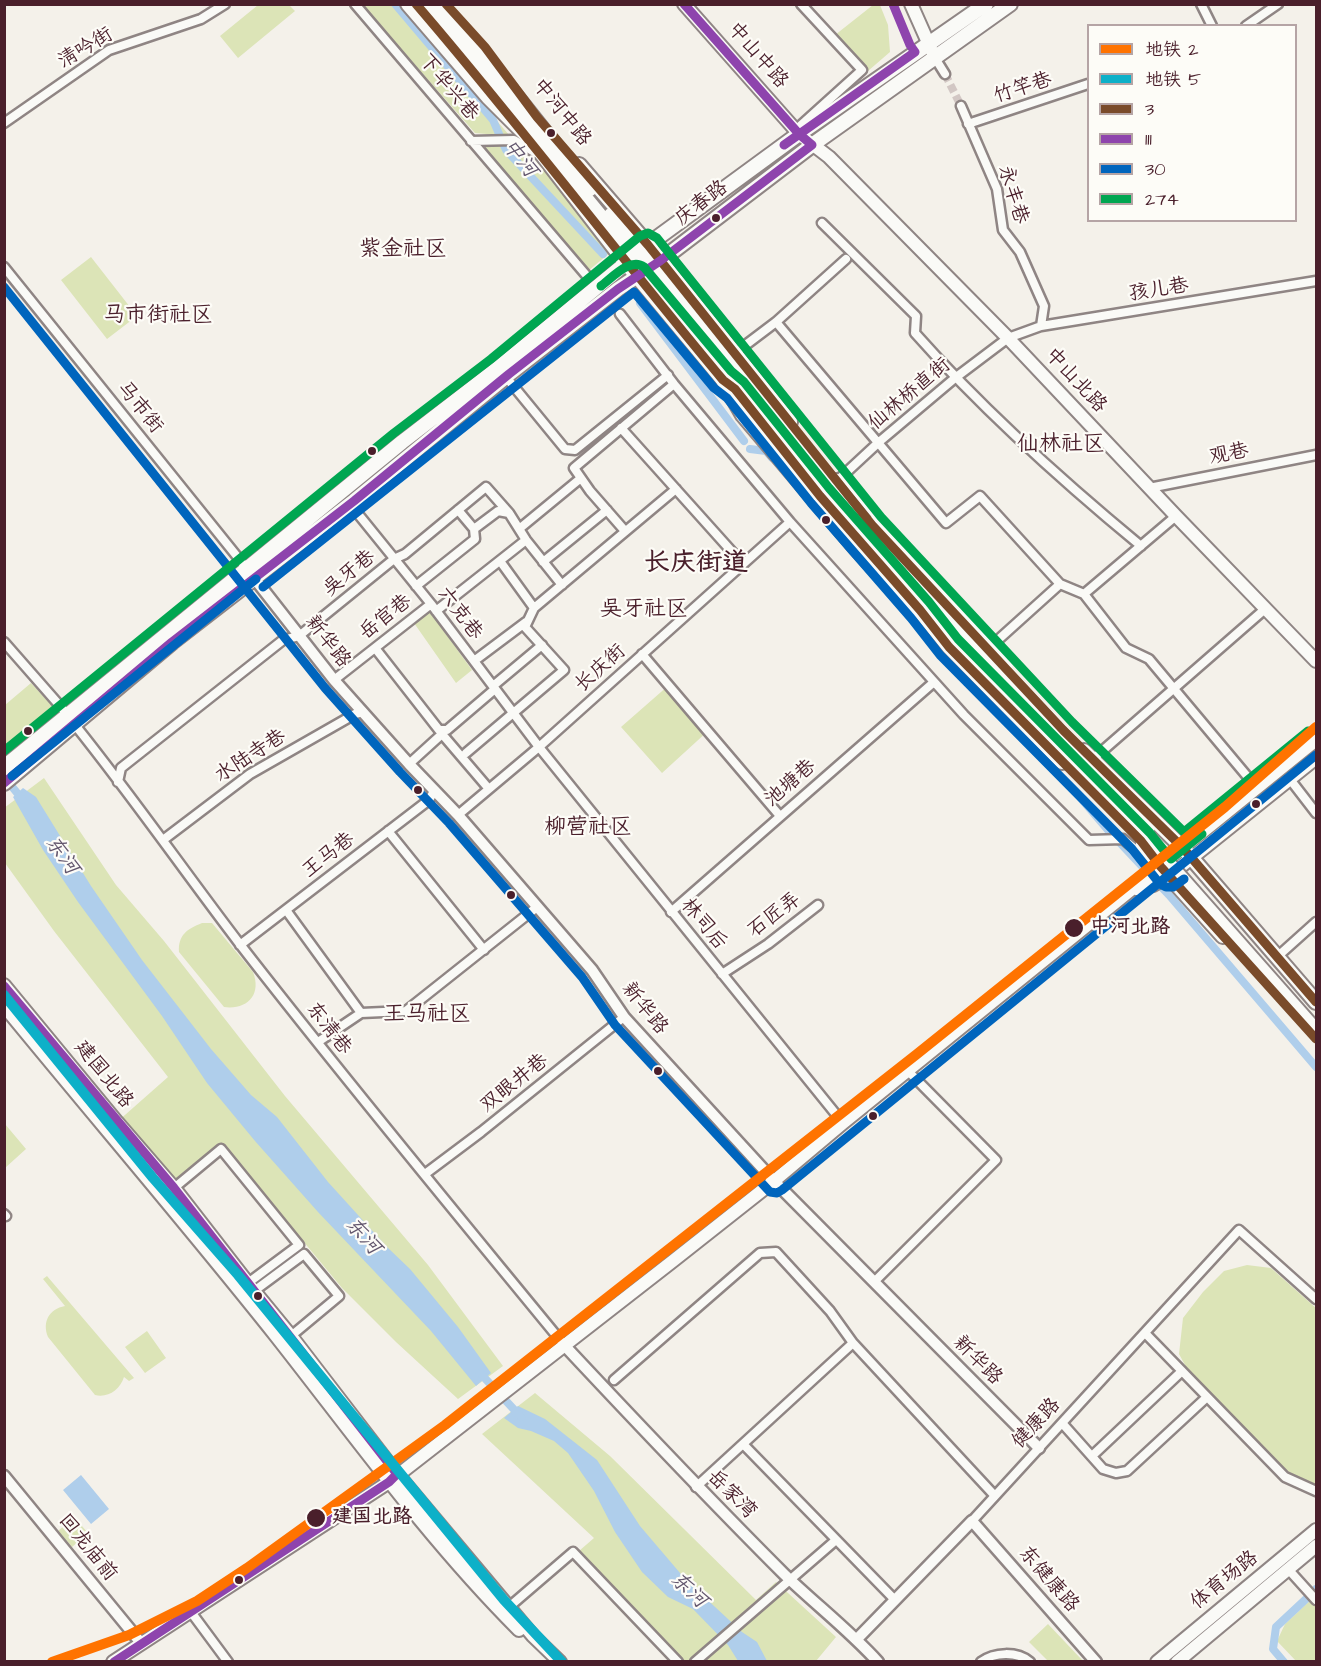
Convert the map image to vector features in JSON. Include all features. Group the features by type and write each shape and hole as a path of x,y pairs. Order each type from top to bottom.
{"main road":[{"path":"408,4 488,97 528,137"},
{"name":"中河中路","path":"416,4 528,137 626,263"},
{"path":"423,4 488,79 881,558 961,648 1144,836 1317,1031"},
{"path":"438,4 484,56 600,202 888,551 1153,832 1317,1018"},
{"name":"中河中路","path":"446,4 485,48 537,117 648,245"},
{"name":"中山中路","path":"684,4 799,134"},
{"path":"911,4 935,58"},
{"name":"庆春路","path":"4,783 10,767 172,642 402,442 498,368 648,245 799,134 986,4"},
{"name":"庆春路","path":"251,574 350,504 636,275 660,261 812,145 1010,4"},
{"name":"中山北路","path":"799,134 829,157 1008,338 1264,609 1317,661"},
{"path":"648,245 887,542 1063,730 1187,853 1317,1002"},
{"path":"626,263 723,380 743,415 855,547 894,590 961,648"},
{"path":"723,380 735,389 820,496 920,610 949,647 1141,841 1158,876 1317,1039"},
{"path":"837,481 858,499 876,522 1060,721 1103,779"},
{"path":"1187,853 1257,788 1317,740"},
{"path":"113,1662 393,1478 505,1390 566,1346 774,1181 1133,890 1158,876 1317,758"},
{"name":"建国北路","path":"4,985 174,1188 291,1336 393,1478 533,1636 560,1662"},
{"name":"建国北路","path":"4,1006 498,1609 550,1662"},
{"name":"体育场路","path":"1157,1662 1317,1530"},
{"name":"体育场路","path":"1177,1662 1317,1546"}],"street":[{"name":"清吟街","path":"4,123 109,50 201,19 225,4"},
{"name":"下华兴巷","path":"355,4 587,276"},
{"path":"799,134 800,127 862,70 801,4"},
{"path":"1201,4 1211,24"},
{"path":"1249,24 1278,4"},
{"path":"935,58 945,74"},
{"name":"竹竿巷","path":"968,124 1087,85"},
{"name":"永丰巷","path":"961,106 997,189 1002,230 1020,252 1044,306 1041,326"},
{"path":"471,141 514,140 543,157"},
{"path":"822,223 916,316 915,333 955,378 1075,491 1141,546"},
{"path":"735,353 776,322 846,259"},
{"name":"马市街","path":"4,267 251,574"},
{"name":"孩儿巷","path":"1008,338 1041,326 1317,281"},
{"path":"620,314 674,384 790,522 964,715 1089,840 1123,838 1148,860 1158,876"},
{"path":"776,322 946,523 980,496 1060,584 1084,594 1126,648 1149,659 1257,788"},
{"name":"仙林桥直街","path":"837,481 955,378 1008,338"},
{"path":"506,377 566,449 575,450 668,375"},
{"path":"625,531 574,468 674,384"},
{"path":"621,428 743,564"},
{"name":"观巷","path":"1149,488 1317,455"},
{"path":"519,529 581,478"},
{"name":"吴牙巷","path":"118,782 121,768 283,640 299,636 394,559 405,554 486,487 509,513"},
{"path":"466,753 564,669 525,627 534,608 676,489"},
{"name":"六克巷","path":"350,504 434,607 539,747"},
{"path":"416,586 475,539 474,529 458,510"},
{"path":"474,529 498,510 509,513 526,540 562,585"},
{"path":"543,562 607,510"},
{"path":"1084,594 1176,516"},
{"name":"长庆街","path":"458,815 539,747 790,522"},
{"name":"岳官巷","path":"334,680 526,540"},
{"path":"500,561 534,608"},
{"name":"新华路","path":"251,574 334,680 458,815 591,970 624,1017 774,1181 1039,1448"},
{"path":"988,649 1060,584"},
{"path":"1093,759 1264,609"},
{"path":"474,661 527,621"},
{"name":"东清巷","path":"4,642 72,720 240,945 566,1346"},
{"path":"375,648 439,730 447,730 542,645"},
{"path":"642,654 780,816"},
{"name":"池塘巷","path":"671,912 934,682"},
{"name":"水陆寺巷","path":"163,840 250,774 355,714 363,712"},
{"path":"409,764 442,734 489,789"},
{"name":"林司后","path":"539,747 843,1123"},
{"path":"1289,778 1317,813"},
{"name":"王马巷","path":"240,945 429,800 434,791"},
{"path":"388,831 484,950"},
{"name":"石匠弄","path":"722,975 768,944 818,905"},
{"path":"318,1042 360,1013 406,1011 537,908"},
{"path":"286,910 360,1013"},
{"path":"1277,957 1317,922"},
{"name":"双眼井巷","path":"425,1174 482,1132 624,1017"},
{"path":"874,1282 996,1160 909,1072"},
{"path":"174,1188 221,1149 299,1245 251,1287"},
{"name":"健康路","path":"857,1639 996,1496 1239,1230 1317,1299"},
{"path":"614,1380 760,1253 776,1252 830,1311 853,1343 996,1496"},
{"path":"251,1287 304,1254 332,1287 339,1296 291,1336"},
{"path":"1145,1333 1285,1478 1317,1491"},
{"path":"696,1486 853,1343"},
{"name":"岳家湾","path":"566,1346 696,1486 790,1580 857,1639 878,1662"},
{"path":"1092,1456 1182,1371"},
{"path":"1062,1423 1103,1469 1116,1473 1127,1471 1207,1397"},
{"path":"743,1443 895,1600"},
{"name":"回龙庙前","path":"4,1476 141,1643"},
{"name":"东健康路","path":"972,1521 1096,1662"},
{"path":"695,1662 836,1540"},
{"path":"509,1607 573,1552 678,1662"},
{"path":"1288,1569 1317,1600"},
{"path":"192,1612 228,1662"},
{"path":"981,1662 994,1654 1022,1656 1030,1662"}],"green space":[{"path":"258,5 289,5 295,11 238,58 220,36"},
{"path":"362,5 396,5 510,136 475,133"},
{"path":"873,5 880,5 888,25 890,52 868,71 835,35"},
{"path":"483,145 512,147 536,161 612,251 588,271"},
{"path":"91,257 137,316 107,339 61,280"},
{"path":"430,612 472,670 456,683 414,623"},
{"path":"31,683 56,710 5,751 5,705"},
{"path":"669,685 708,731 662,773 621,727"},
{"path":"44,778 116,885 164,941 285,1096 428,1265 503,1366 458,1399 342,1288 225,1147 174,1188 117,1122 168,1077 54,931 5,863 4,808"},
{"path":"202,923 212,923 253,972 256,988 246,1003 240,1006 224,1007 179,952 180,941 184,933"},
{"path":"5,1124 26,1149 4,1168"},
{"path":"1247,1265 1271,1268 1316,1308 1316,1487 1289,1476 1191,1376 1179,1354 1183,1318 1203,1292 1224,1271"},
{"path":"47,1276 134,1378 129,1381 124,1377 120,1386 113,1392 100,1396 95,1395 48,1337 46,1326 48,1317 55,1310 65,1306 43,1279"},
{"path":"147,1331 166,1358 145,1373 125,1347"},
{"path":"535,1393 610,1456 756,1600 776,1582 836,1637 816,1661 685,1661 579,1551 594,1538 482,1434"},
{"path":"74,1517 88,1533 72,1547 58,1531"},
{"path":"1316,1595 1316,1661 1296,1661 1277,1641 1285,1624"},
{"path":"1048,1624 1083,1661 1048,1661 1029,1642"}],"water":[{"path":"23,788 36,797 91,886 142,960 211,1049 251,1095 277,1117 328,1182 410,1269 458,1327 491,1373 476,1386 431,1331 318,1212 207,1083 43,850 13,797"},
{"path":"518,1406 545,1419 597,1460 640,1526 686,1580 742,1632 757,1642 767,1661 738,1661 728,1645 693,1609 668,1597 642,1572 615,1532 594,1491 568,1453 554,1441 518,1428 504,1418"},
{"path":"81,1475 109,1509 91,1524 63,1490"}],"waterway":[{"name":"中河","path":"395,4 493,120 506,150 603,254"},
{"name":"中河","path":"640,303 744,441"},
{"name":"中河","path":"750,449 766,451 772,458"},
{"name":"中河","path":"890,594 971,686 1078,795 1169,895 1316,1067"},
{"name":"东河","path":"5,778 22,799"},
{"name":"东河","path":"480,1373 521,1417"},
{"path":"1284,1662 1273,1649 1276,1627 1306,1599"}],"tunnel":[{"path":"945,74 961,106"}],"metro line":[{"name":"2","path":"52,1662 129,1635 197,1601 247,1568 445,1425 917,1054 1225,807 1316,727"},
{"name":"5","path":"4,995 153,1178 238,1275 504,1600 562,1662"}],"transit line":[{"name":"3","path":"416,4 723,380 735,389 820,496 920,610 949,647 1141,841 1161,867 1316,1039"},
{"name":"3","path":"446,4 485,47 537,117 648,245 872,525 1063,730 1183,848 1316,1002"},
{"name":"111","path":"4,783 172,642 354,501 509,374 618,289 660,261 812,145 799,134 684,4"},
{"name":"111","path":"784,145 915,52 893,4"},
{"name":"274","path":"4,751 394,433 491,359 640,236 648,233 657,238 881,517 1072,722 1184,832 1308,731"},
{"name":"274","path":"601,286 627,267 633,265 644,267 731,371 744,382 829,488 929,602 958,639 1150,833 1171,859 1202,834"},
{"name":"30","path":"4,287 325,688 449,823 582,977 615,1025 770,1192 777,1193 782,1190 1316,755"},
{"name":"30","path":"263,587 634,292 714,388 727,398 811,503 911,618 940,655 1132,849 1160,884 1173,887 1184,879"},
{"name":"30","path":"12,776 256,579"},
{"name":"111","path":"4,986 174,1188 397,1474 389,1482 114,1662"}],"place":[{"name":"中河北路","path":"1074,928"},
{"name":"建国北路","path":"316,1518"}],"district":[{"name":"紫金社区","path":"403,250"},
{"name":"马市街社区","path":"158,316"},
{"name":"仙林社区","path":"1061,445"},
{"name":"长庆街道","path":"696,565"},
{"name":"吴牙社区","path":"644,610"},
{"name":"柳营社区","path":"588,828"},
{"name":"王马社区","path":"427,1015"}]}
